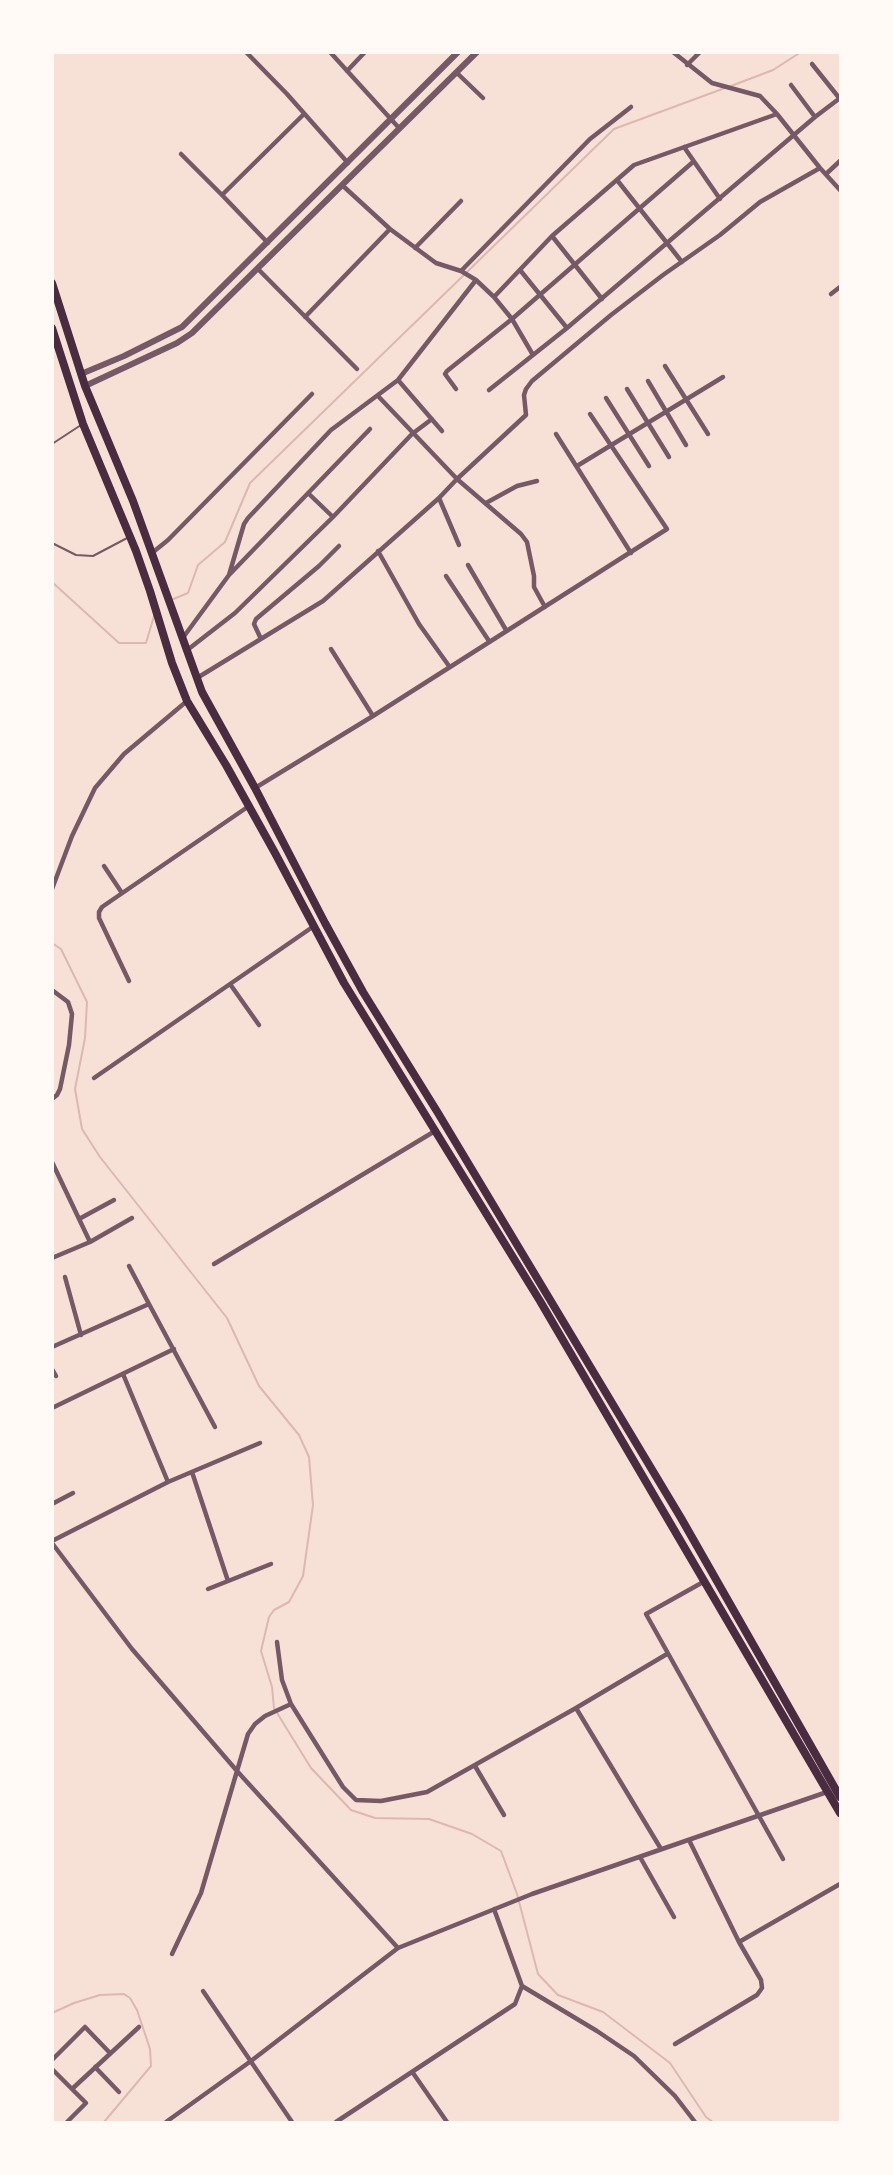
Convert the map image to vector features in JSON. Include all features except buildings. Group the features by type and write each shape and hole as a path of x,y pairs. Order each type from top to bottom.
{"main road":[{"path":"52,283 85,386 152,553 196,678 225,736 363,992 442,1119 681,1518 840,1797"},
{"path":"52,328 83,424 130,536 187,701 249,806 344,983 540,1301 840,1813"},
{"path":"213,743 225,736"}],"street":[{"path":"246,52 348,163"},
{"path":"330,52 399,128"},
{"path":"347,71 365,52"},
{"path":"81,374 124,356 182,327 458,52"},
{"path":"85,386 177,343 192,333 477,52"},
{"path":"673,52 712,83 760,96 840,190"},
{"path":"687,65 700,52"},
{"path":"489,390 602,299 840,98 812,64"},
{"path":"457,73 483,98"},
{"path":"791,85 815,117"},
{"path":"462,272 590,139 631,107"},
{"path":"222,195 304,114"},
{"path":"494,297 552,236 634,165 777,114"},
{"path":"684,147 720,199"},
{"path":"181,154 268,243"},
{"path":"825,174 840,161"},
{"path":"456,389 445,372 512,319 693,162"},
{"path":"196,678 323,601 439,498 526,415 524,395 532,381 610,315 720,235 760,202 820,168"},
{"path":"617,180 682,262"},
{"path":"342,185 390,230 436,263 462,272 476,280 512,319 533,355"},
{"path":"415,248 461,201"},
{"path":"305,317 390,230"},
{"path":"552,236 602,299"},
{"path":"258,269 357,369"},
{"path":"520,270 567,328"},
{"path":"229,575 244,524 248,518 331,430 398,380 476,280"},
{"path":"831,294 840,287"},
{"path":"666,366 708,434"},
{"path":"577,466 723,377"},
{"path":"398,380 442,431"},
{"path":"648,381 686,445"},
{"path":"627,388 669,457"},
{"path":"152,553 168,540 312,394"},
{"path":"378,396 457,479 521,534 527,542 534,587 545,607"},
{"path":"606,398 649,466"},
{"path":"255,788 631,554 667,529 590,414"},
{"path":"186,651 236,613 333,517 412,434 432,419"},
{"path":"181,635 229,575 370,429"},
{"path":"556,434 631,554"},
{"path":"486,503 517,486 537,481"},
{"path":"308,493 333,517"},
{"path":"439,498 459,544"},
{"path":"261,639 254,624 256,619 319,566 339,546"},
{"path":"378,551 419,624 448,666"},
{"path":"468,565 506,630"},
{"path":"446,576 489,641"},
{"path":"331,649 373,716"},
{"path":"52,890 72,836 95,788 124,754 187,701"},
{"path":"129,981 99,918 102,907 249,806"},
{"path":"104,866 122,893"},
{"path":"94,1078 314,926"},
{"path":"230,984 259,1025"},
{"path":"52,990 68,1002 72,1014 69,1046 60,1089 52,1099"},
{"path":"214,1264 435,1131"},
{"path":"52,1162 90,1242"},
{"path":"79,1219 114,1200"},
{"path":"52,1258 90,1242 132,1218"},
{"path":"129,1266 215,1427"},
{"path":"65,1277 81,1335"},
{"path":"52,1347 149,1304"},
{"path":"52,1408 174,1349"},
{"path":"52,1369 56,1376"},
{"path":"123,1374 168,1482"},
{"path":"260,1443 168,1482 52,1542 132,1649 237,1771 398,1948"},
{"path":"192,1472 228,1581"},
{"path":"52,1504 73,1493"},
{"path":"208,1589 271,1564"},
{"path":"705,1581 646,1614 783,1859"},
{"path":"277,1642 282,1680 291,1704 343,1787 356,1800 381,1801 427,1792 475,1767 667,1654"},
{"path":"172,1954 201,1893 248,1734 265,1716 291,1704"},
{"path":"576,1708 661,1850"},
{"path":"475,1767 504,1815"},
{"path":"166,2122 251,2061 398,1948 532,1894 827,1792"},
{"path":"675,2044 757,1995 762,1988 761,1980 739,1942 689,1840"},
{"path":"640,1857 674,1917"},
{"path":"739,1942 840,1884"},
{"path":"494,1909 522,1986 634,2056 675,2096 695,2122"},
{"path":"336,2122 515,2004 522,1986"},
{"path":"202,1991 292,2122"},
{"path":"53,2059 85,2027 110,2053"},
{"path":"72,2089 139,2027"},
{"path":"95,2067 119,2092"},
{"path":"52,2068 86,2103 67,2122"},
{"path":"413,2073 447,2122"}],"lane":[{"path":"52,444 83,424"},
{"path":"52,543 76,555 93,556 130,536"}],"waterway":[{"path":"731,86 773,70 801,52"},
{"path":"171,600 188,593 198,565 225,542 250,483 614,129 725,88"},
{"path":"52,582 119,643 146,643 154,616"},
{"path":"52,943 61,949 87,1002 85,1038 75,1089 82,1129 100,1157 227,1318 259,1386 299,1435 309,1457 313,1505 303,1576 289,1602 274,1610 269,1617 261,1651 272,1687 274,1708 311,1768 351,1810 375,1818 429,1819 472,1834 501,1851 517,1894 538,1974 558,1995 603,2012 670,2063 706,2117 713,2122"},
{"path":"52,2013 100,1995 124,1994 130,1998 137,2010 150,2049 151,2066 104,2122"}]}
